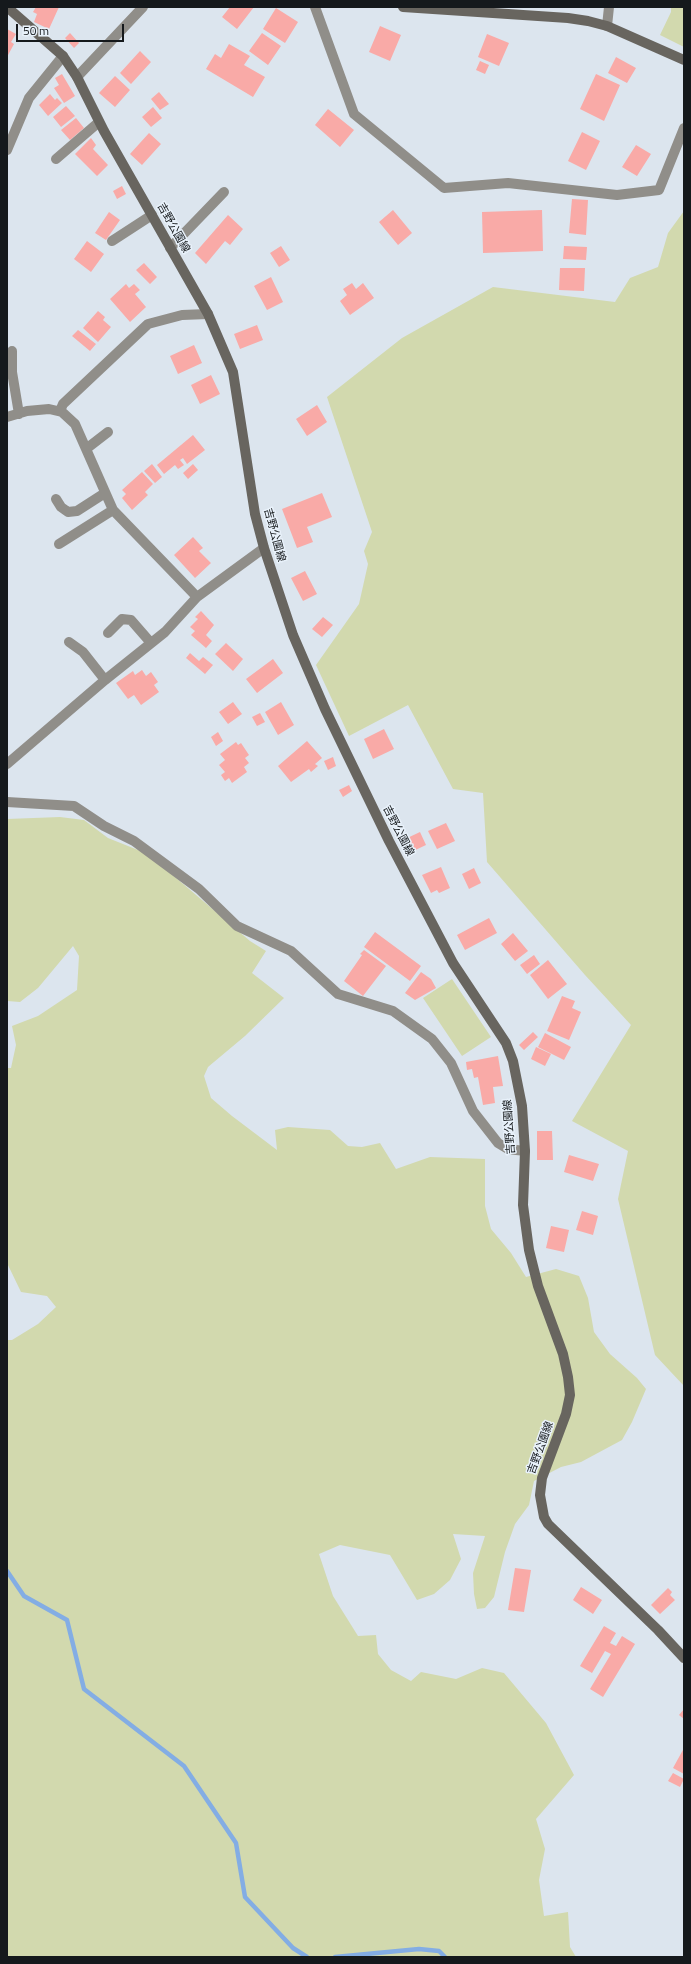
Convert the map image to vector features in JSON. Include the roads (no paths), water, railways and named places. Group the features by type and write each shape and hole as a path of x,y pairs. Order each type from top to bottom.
{"main road":[{"name":"吉野公園線","path":"7,7 63,56 77,77 99,122 208,314 233,372 255,514 264,548 293,635 325,709 389,842 453,963 506,1043 518,1080 522,1106 525,1151 523,1205 529,1250 538,1286 563,1354 570,1396 566,1414 542,1478 540,1495 541,1509 548,1524 658,1630 684,1658"},
{"path":"403,7 568,18 607,26 684,60"}],"street":[{"path":"77,77 143,7"},
{"path":"315,7 354,114 444,188 508,182 617,195 659,190 684,128"},
{"path":"607,26 609,7"},
{"path":"7,150 29,98 63,56"},
{"path":"56,159 99,122"},
{"path":"170,248 224,192"},
{"path":"112,241 152,214"},
{"path":"60,411 63,404 148,324 182,315 208,314"},
{"path":"12,351 12,372 19,414"},
{"path":"7,417 49,409 62,412 75,424 113,510 197,597"},
{"path":"86,449 108,432"},
{"path":"56,499 61,508 68,512 77,511 105,493"},
{"path":"59,544 113,510"},
{"path":"7,764 105,680 165,632 197,597 264,548"},
{"path":"108,633 122,619 131,620 151,643"},
{"path":"69,642 83,652 105,680"},
{"path":"7,802 74,806 104,826 134,841 199,889 237,926 291,950 338,994 393,1011 432,1039 451,1063 473,1111 498,1143 508,1149 525,1151"}],"waterway":[{"path":"7,1571 24,1596 67,1620 84,1689 184,1766 236,1843 245,1897 293,1948 307,1957"},
{"path":"335,1957 419,1949 439,1951 445,1957"}]}
